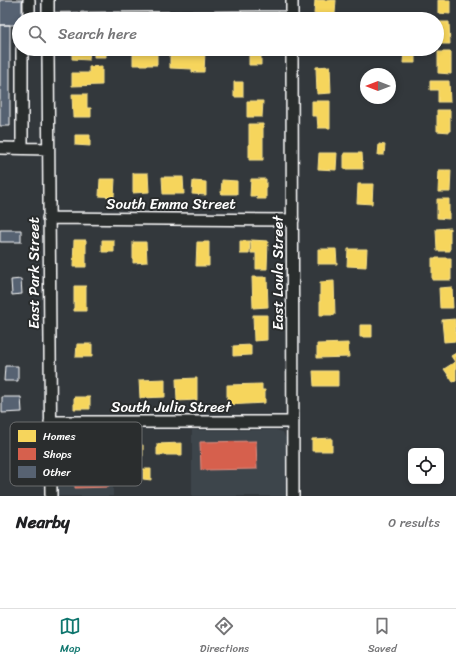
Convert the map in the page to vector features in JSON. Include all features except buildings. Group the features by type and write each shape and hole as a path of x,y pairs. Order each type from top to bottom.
{"street":[{"path":"29,0 29,12"},
{"path":"48,0 48,12"},
{"path":"292,0 292,12"},
{"path":"22,56 22,148"},
{"name":"East Park Street","path":"48,56 50,422"},
{"name":"East Loula Street","path":"292,56 294,496"},
{"path":"0,148 48,148"},
{"name":"South Emma Street","path":"48,218 292,220"},
{"name":"South Julia Street","path":"50,422 293,422"},
{"name":"East Park Street","path":"51,486 51,496"}],"shaded area":[{"path":"192,430 276,430 283,432 287,441 287,496 192,496"},
{"path":"55,486 113,486 113,496 55,496"}]}
